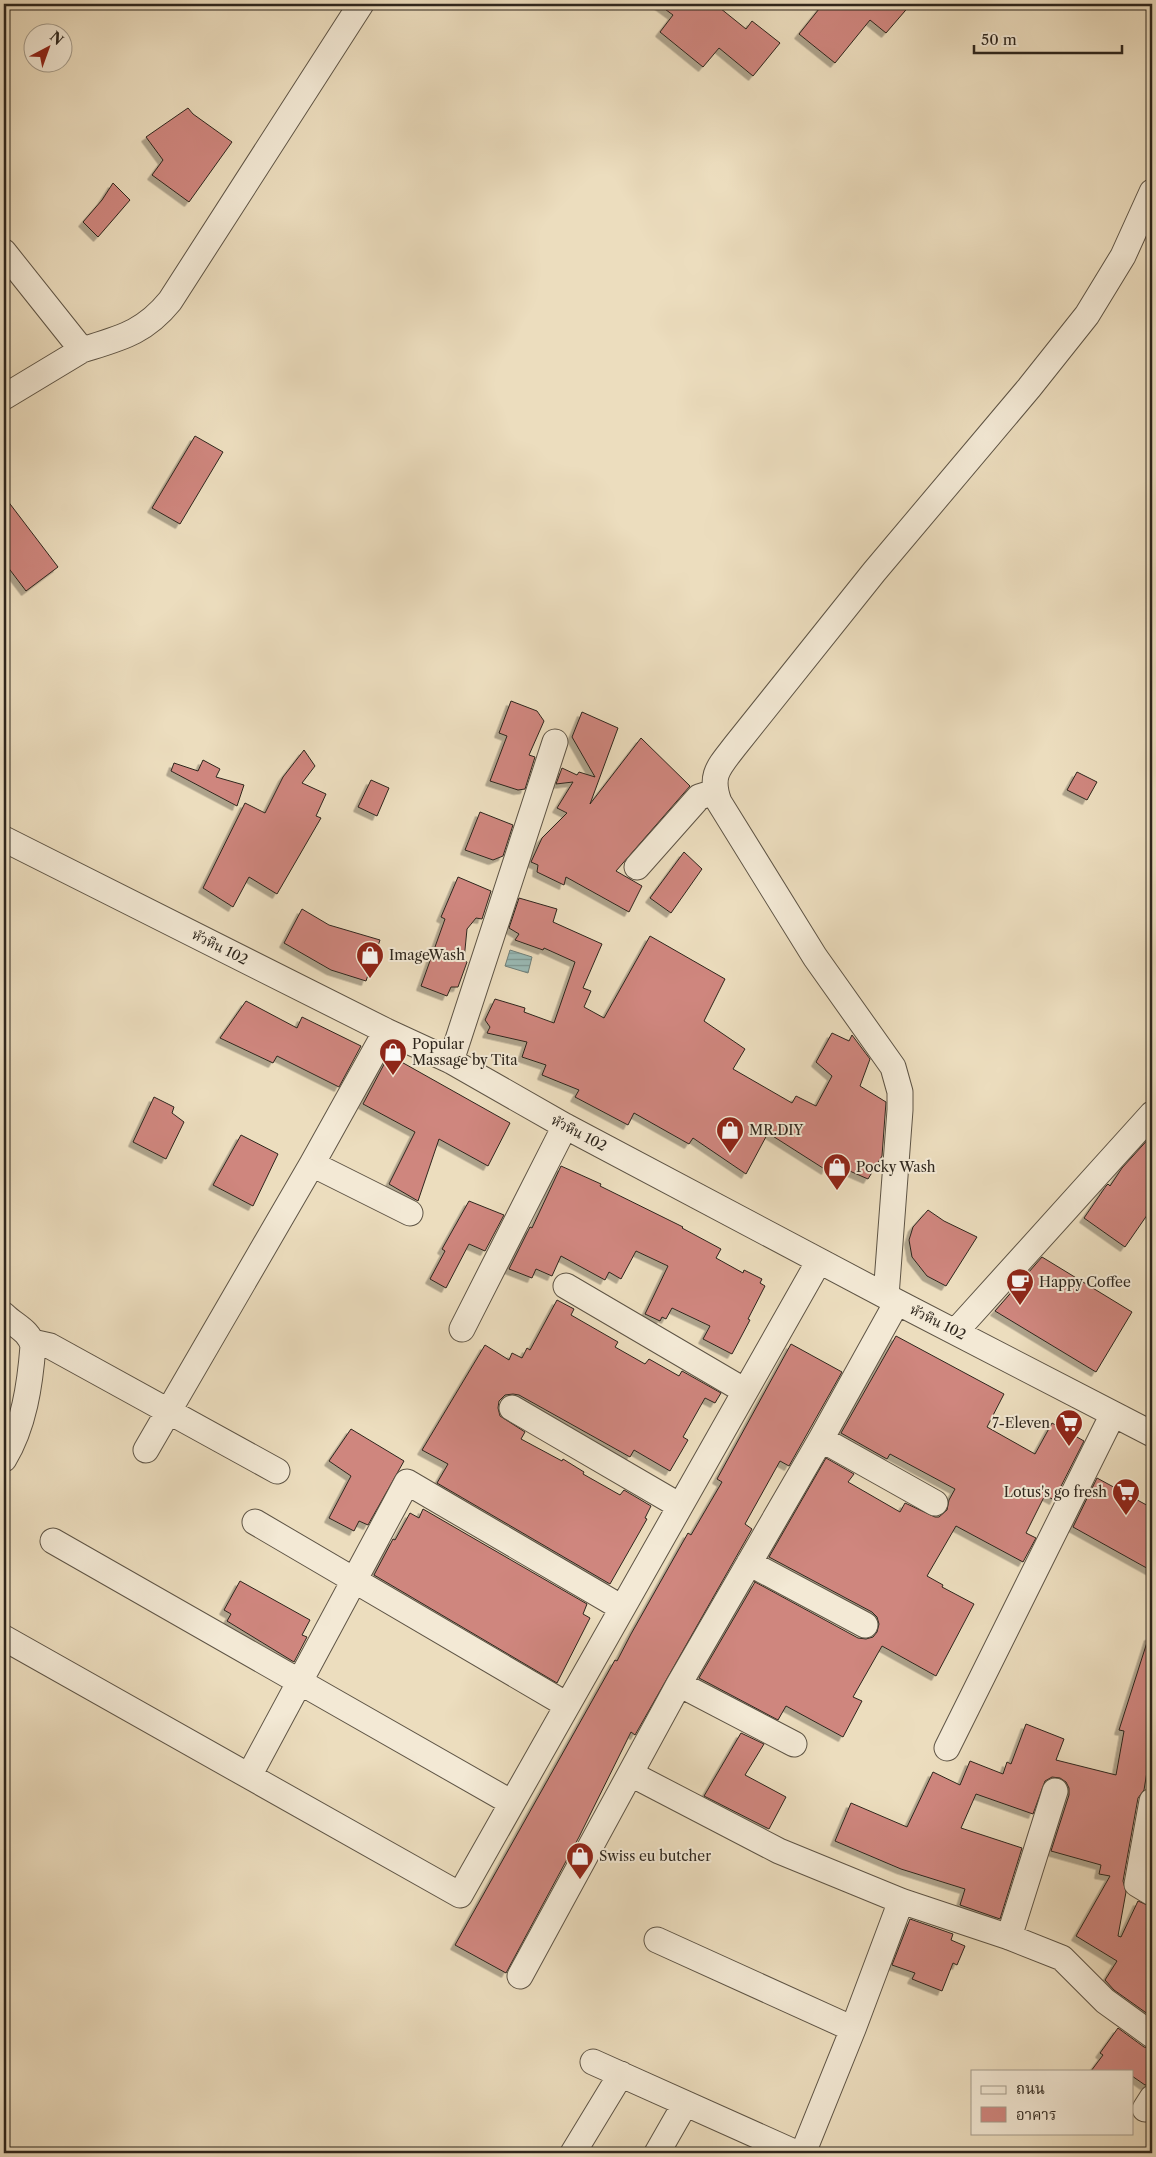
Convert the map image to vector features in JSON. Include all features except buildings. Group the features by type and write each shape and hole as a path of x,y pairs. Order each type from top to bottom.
{"street":[{"path":"4,397 82,350 132,334 156,318 166,307 361,4"},
{"path":"520,1976 679,1684 821,1439 892,1299 900,1110 897,1079 893,1067 815,957 718,802 715,792 715,774 735,746 874,572 1035,381 1088,315 1123,256 1152,192"},
{"path":"4,252 82,350"},
{"path":"451,1061 555,742"},
{"path":"637,867 699,796 715,792"},
{"name":"หัวหิน 102","path":"4,839 386,1031 451,1061 565,1126 1152,1434"},
{"path":"146,1450 312,1164 386,1031"},
{"path":"956,1331 1152,1114"},
{"path":"462,1329 565,1126"},
{"path":"312,1164 410,1213"},
{"path":"4,1638 460,1894 819,1260"},
{"path":"566,1286 745,1391"},
{"path":"4,1315 23,1329 32,1342 32,1360 25,1402 14,1443 4,1459"},
{"path":"32,1342 50,1346 277,1471"},
{"path":"512,1408 680,1506"},
{"path":"947,1748 1113,1414"},
{"path":"821,1439 935,1503"},
{"path":"248,1776 407,1482 622,1608"},
{"path":"255,1522 567,1705"},
{"path":"53,1541 512,1803"},
{"path":"749,1563 865,1625"},
{"path":"679,1684 794,1744"},
{"path":"631,1774 779,1851 900,1901 1009,1937 1062,1958 1105,2001 1152,2035"},
{"path":"1009,1937 1055,1791"},
{"path":"1152,1801 1137,1884 1152,1893"},
{"path":"803,2153 853,2029 900,1901"},
{"path":"657,1940 853,2029"},
{"path":"593,2062 796,2153"},
{"path":"573,2153 620,2074"},
{"path":"657,2153 685,2104"}],"water":[{"path":"510,950 532,957 528,973 505,966"}],"place":[{"name":"ImageWash","path":"370,979"},
{"name":"Popular Massage by Tita","path":"393,1076"},
{"name":"MR.DIY","path":"730,1154"},
{"name":"Pocky Wash","path":"837,1191"},
{"name":"Happy Coffee","path":"1020,1306"},
{"name":"7-Eleven","path":"1069,1447"},
{"name":"Lotus's go fresh","path":"1126,1516"},
{"name":"Swiss eu butcher","path":"580,1880"}]}
